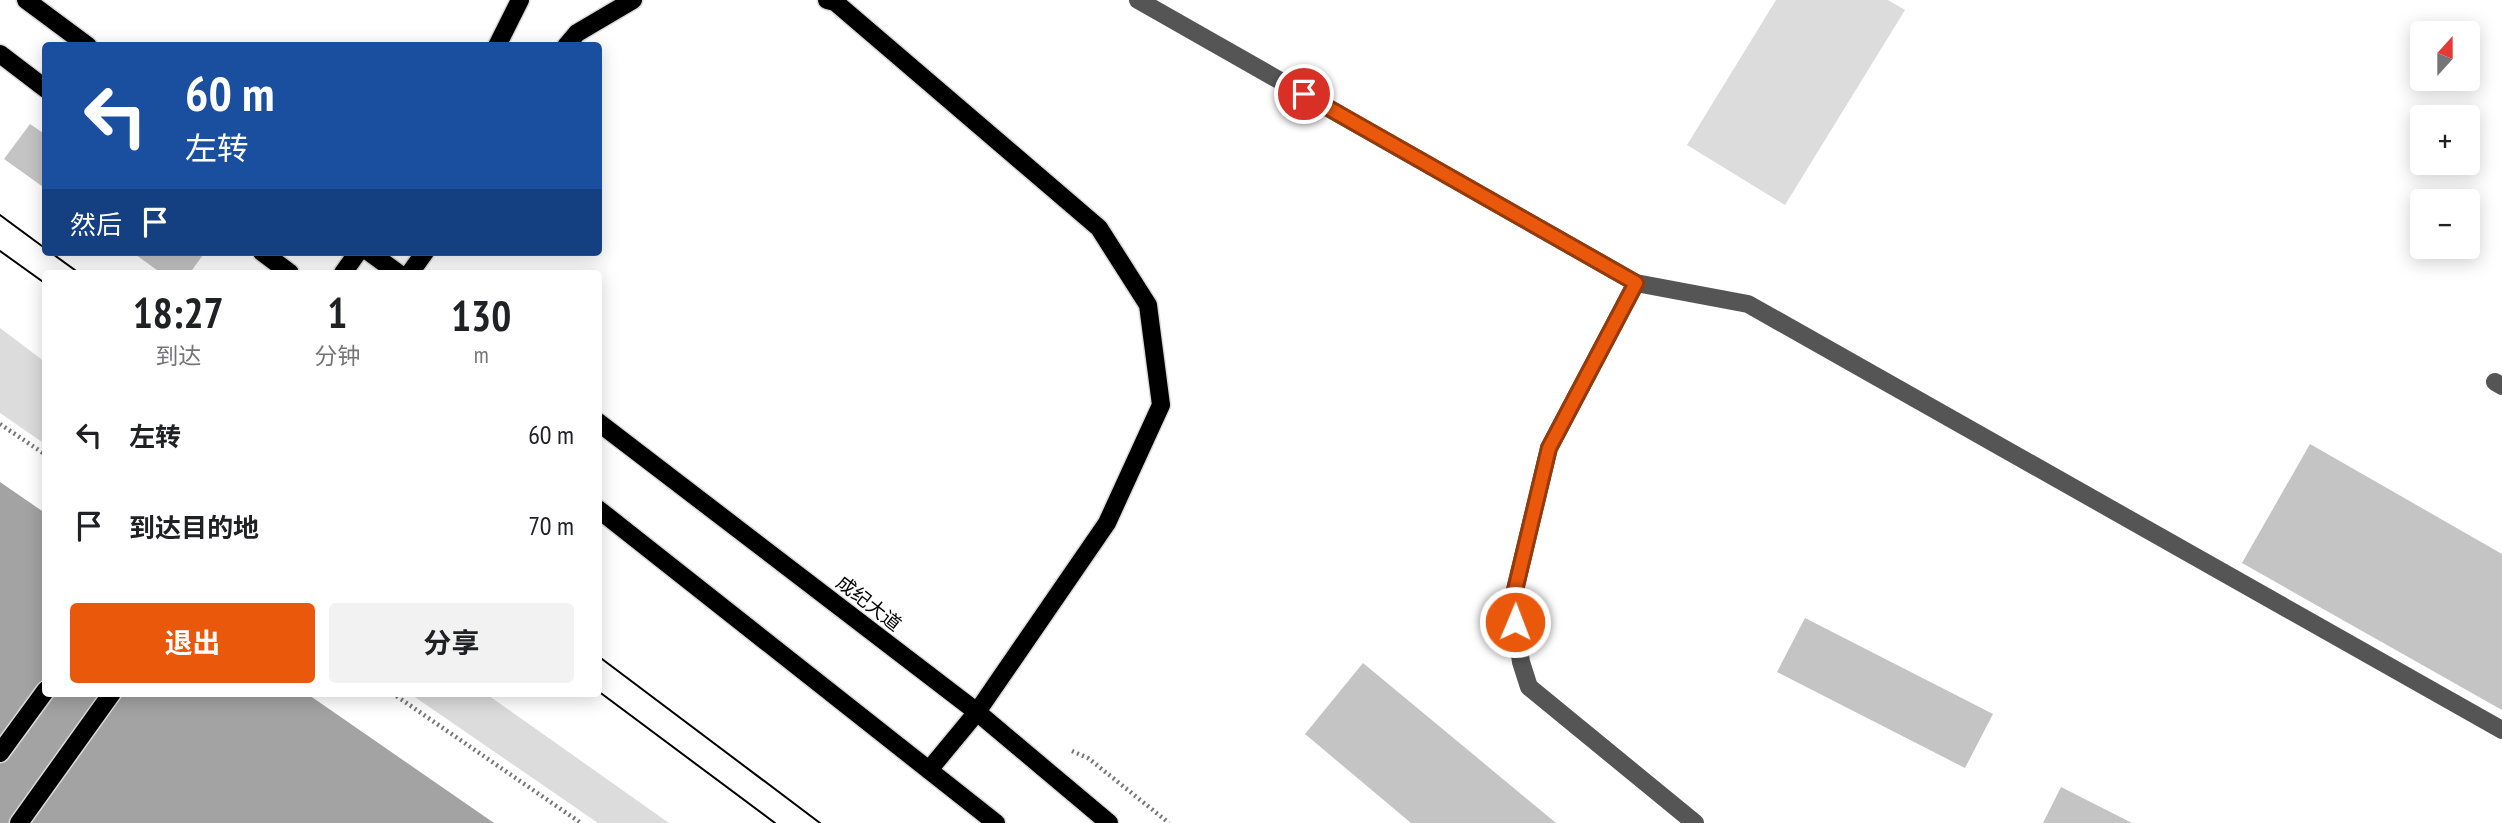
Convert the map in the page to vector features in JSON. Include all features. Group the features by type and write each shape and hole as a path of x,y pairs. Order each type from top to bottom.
{"main road":[{"path":"26,0 83,42"},
{"path":"499,42 520,0"},
{"path":"569,42 577,33 633,0"},
{"path":"832,1 1099,228 1149,306 1161,405 1107,523 977,712 929,770"},
{"path":"0,54 42,86"},
{"path":"267,256 286,270"},
{"path":"375,256 394,270"},
{"name":"成纪大道","path":"602,425 977,712 1109,823"},
{"path":"602,512 996,823"},
{"path":"0,754 42,696"},
{"path":"19,823 109,697"}],"street":[{"path":"1138,0 1636,283 1748,304 2502,730"},
{"path":"1636,283 1549,448 1512,603 1521,662 1529,687 1695,823"}],"path":[{"path":"0,424 42,452"},
{"path":"398,697 581,823"}],"shaded area":[{"path":"1776,0 1888,0 1905,10 1785,205 1687,145"},
{"path":"0,328 42,360 42,442 0,413"},
{"path":"0,482 42,511 42,697 312,697 494,823 0,823"},
{"path":"415,697 491,697 669,823 598,823"}],"building":[{"path":"30,124 42,132 42,186 4,159"},
{"path":"138,256 202,256 192,270 157,270"},
{"path":"2310,444 2502,554 2502,710 2242,563"},
{"path":"1805,618 1993,714 1965,768 1777,672"},
{"path":"1363,663 1556,823 1411,823 1305,734"},
{"path":"2061,787 2132,823 2043,823"}],"tram line":[{"path":"0,215 42,246"},
{"path":"0,251 42,281"},
{"path":"56,256 75,270"},
{"path":"602,659 820,823"},
{"path":"602,694 775,823"}],"route":[{"path":"1304,94 1636,283 1549,448 1512,603 1515,622"}]}
